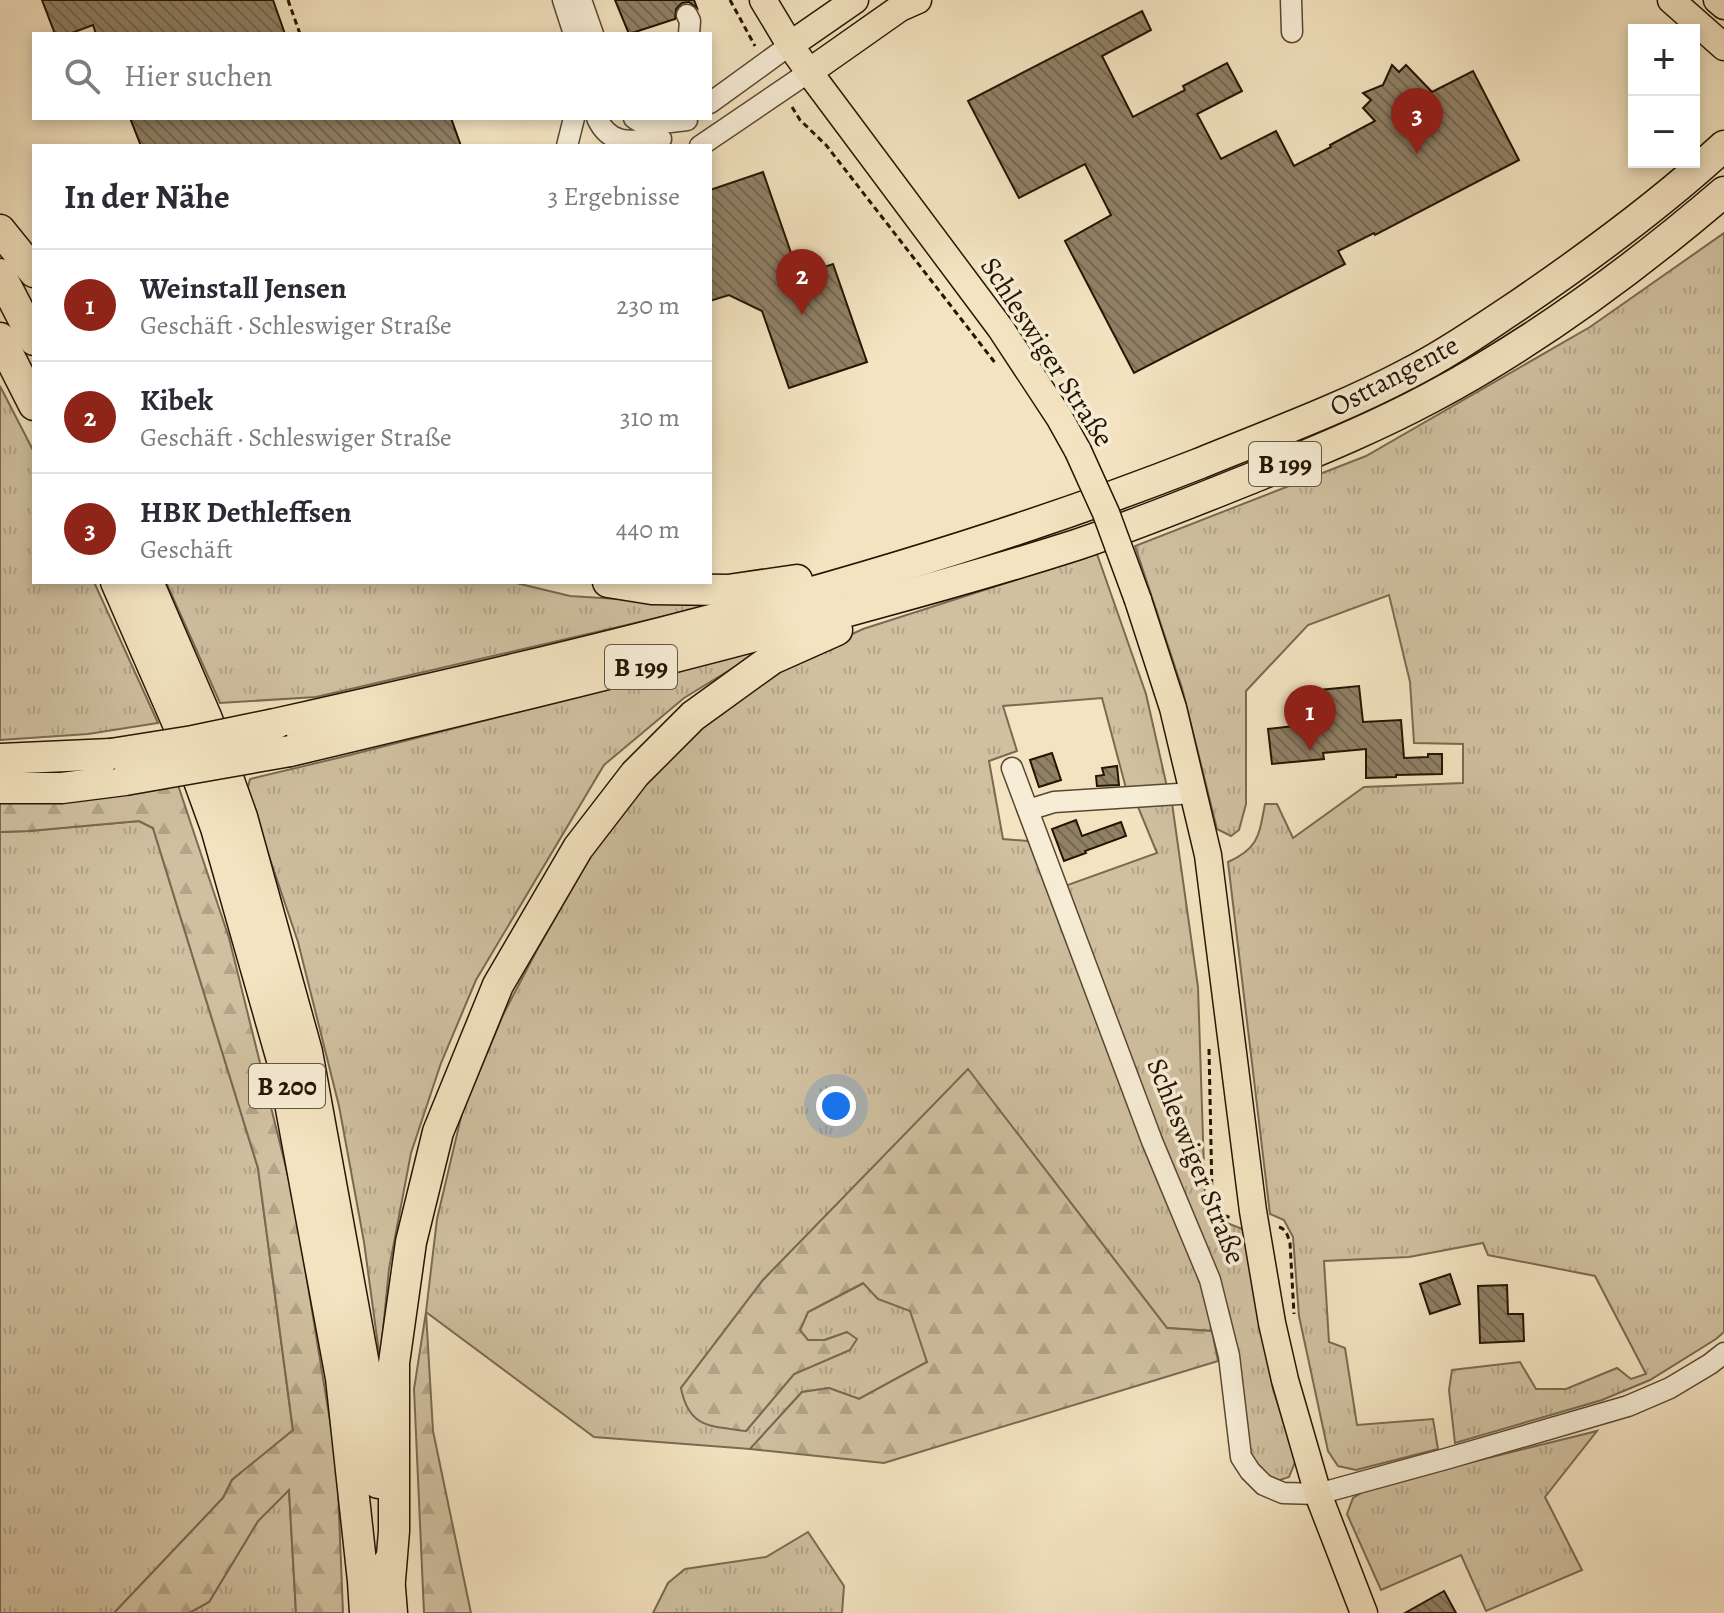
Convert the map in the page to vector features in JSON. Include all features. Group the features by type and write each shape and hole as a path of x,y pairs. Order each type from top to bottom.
{"highway":[{"name":"Osttangente","path":"975,543 1138,487 1337,408 1412,372 1476,333 1610,240 1724,146"},
{"name":"Osttangente","path":"989,572 1170,511 1347,439 1429,399 1563,317 1724,192"},
{"path":"0,230 32,270"},
{"path":"0,274 32,336"},
{"path":"0,338 32,401"},
{"name":"B 199","path":"621,584 652,589 728,590 798,580 975,543"},
{"path":"0,759 118,767 193,741 622,644 779,602 975,543"},
{"name":"B 199","path":"0,788 62,788 118,767 290,751 629,670 989,572"},
{"path":"390,1580 394,1531 394,1363 411,1242 438,1132 498,985 578,848 635,774 693,716 772,659 846,626 989,572"},
{"name":"B 200","path":"117,584 181,731 216,828 282,1060 341,1378 365,1613"},
{"name":"B 200","path":"149,584 207,719 242,817 307,1052 365,1370 392,1613"}],"main road":[{"name":"Schleswiger Straße","path":"763,0 809,72 1001,329 1059,417 1106,513 1173,708 1208,855 1253,1211 1285,1380 1318,1494 1364,1613"},
{"path":"790,45 855,0"},
{"path":"809,72 900,8 918,0"},
{"path":"1671,0 1724,47"},
{"path":"1717,0 1724,6"}],"street":[{"path":"1291,0 1292,32"},
{"path":"571,16 591,32"},
{"path":"712,102 790,45"},
{"path":"703,144 809,72"},
{"path":"568,144 574,120"},
{"path":"637,120 645,125 681,120"},
{"path":"605,132 626,141 656,142 687,120"},
{"name":"Schleswiger Straße","path":"1012,768 1152,1141 1210,1280 1229,1356 1241,1457 1264,1485 1283,1493 1318,1494 1628,1406 1670,1388 1724,1353"},
{"path":"1028,810 1054,802 1194,793"}],"path":[{"path":"288,0 299,32"},
{"path":"781,90 800,120 826,145 1001,370"},
{"path":"1209,1041 1212,1194 1219,1213 1241,1220"},
{"path":"1272,1224 1283,1228 1290,1243 1294,1317"}],"green space":[{"path":"1724,233 1724,1332 1650,1380 1602,1400 1455,1443 1449,1390 1452,1370 1520,1362 1536,1389 1566,1389 1617,1368 1631,1379 1646,1374 1595,1276 1488,1255 1483,1243 1409,1257 1324,1261 1329,1342 1345,1348 1357,1425 1433,1419 1438,1449 1356,1470 1338,1466 1328,1451 1299,1316 1293,1237 1284,1220 1270,1214 1228,862 1252,846 1265,804 1277,804 1293,838 1364,787 1463,783 1463,744 1414,743 1410,682 1389,595 1308,625 1246,691 1246,804 1239,830 1231,836 1217,829 1182,688 1135,546 1366,456 1590,327"},
{"path":"0,386 32,448 32,584 95,584 158,723 88,734 0,740"},
{"path":"1097,554 1146,694 1167,787 1127,792 1102,698 1003,706 1017,751 989,761 1003,839 1028,841 1036,852 1206,1296 1212,1331 1167,1328 968,1070 763,1280 681,1388 746,1431 794,1374 850,1350 847,1332 824,1340 808,1340 800,1330 808,1312 864,1283 878,1299 911,1310 927,1362 859,1399 829,1388 802,1392 750,1449 594,1437 426,1312 437,1219 462,1113 503,1015 537,950 597,845 660,763 727,702 778,668 863,629"},
{"path":"167,584 520,584 570,596 713,605 316,697 220,703"},
{"path":"764,649 684,698 604,765 476,980 441,1063 411,1153 389,1269 380,1360 364,1242 339,1106 298,942 247,791 250,779"},
{"path":"178,785 229,938 294,1200 337,1464 343,1613 296,1613 289,1490 258,1521 209,1602 189,1613 114,1613 223,1498 232,1480 293,1430 258,1168 153,828 139,821 0,832 0,800"},
{"path":"1136,802 1172,803 1198,987 1205,1199 1214,1218 1245,1230 1273,1389 1296,1460 1289,1477 1277,1481 1263,1472 1248,1450 1234,1348 1062,887 1157,853"},
{"path":"139,821 153,828 258,1168 293,1431 232,1480 223,1498 114,1613 0,1613 0,832"},
{"path":"968,1069 1167,1328 1212,1331 1218,1361 884,1463 750,1449 802,1392 829,1388 859,1399 927,1362 910,1311 878,1299 863,1283 808,1312 800,1330 808,1340 825,1340 847,1332 857,1339 850,1350 794,1374 746,1431 712,1426 696,1418 681,1388 763,1280"},
{"path":"426,1312 433,1431 471,1613 424,1613 414,1389"},
{"path":"1597,1431 1545,1497 1582,1570 1486,1611 1461,1555 1381,1590 1347,1514 1353,1498 1371,1487"},
{"path":"289,1489 296,1613 189,1613 209,1602 258,1521"},
{"path":"808,1532 844,1586 842,1613 653,1613 668,1583 685,1569 766,1557"}],"building":[{"path":"42,0 273,0 284,32 95,32 93,25 74,32 54,32"},
{"path":"615,0 694,0 697,8 689,2 682,3 676,9 675,19 628,32"},
{"path":"1142,11 1151,30 1102,56 1133,117 1185,90 1183,86 1227,63 1242,91 1197,114 1221,159 1276,131 1294,166 1375,121 1363,108 1371,100 1363,93 1383,85 1392,65 1399,72 1406,65 1432,92 1473,71 1519,160 1338,251 1345,264 1134,373 1065,241 1111,215 1085,164 1019,198 968,101"},
{"path":"131,120 452,120 460,144 140,144"},
{"path":"763,172 799,276 833,264 867,362 789,388 762,311 729,295 712,300 712,189"},
{"path":"1359,686 1363,722 1401,720 1404,758 1442,754 1442,774 1366,778 1366,749 1323,753 1324,759 1272,764 1268,729 1312,724 1309,691"},
{"path":"1052,753 1061,780 1039,787 1030,760"},
{"path":"1117,766 1119,785 1097,786 1096,776 1104,775 1102,768"},
{"path":"1076,820 1082,836 1121,822 1126,836 1064,861 1052,829"},
{"path":"1450,1274 1460,1304 1430,1314 1420,1284"},
{"path":"1507,1285 1508,1314 1523,1314 1524,1341 1480,1343 1478,1286"},
{"path":"1444,1591 1456,1613 1405,1613"}],"place":[{"name":"HBK Dethleffsen","path":"1417,154"},
{"name":"Kibek","path":"802,315"},
{"name":"Weinstall Jensen","path":"1310,751"}]}
